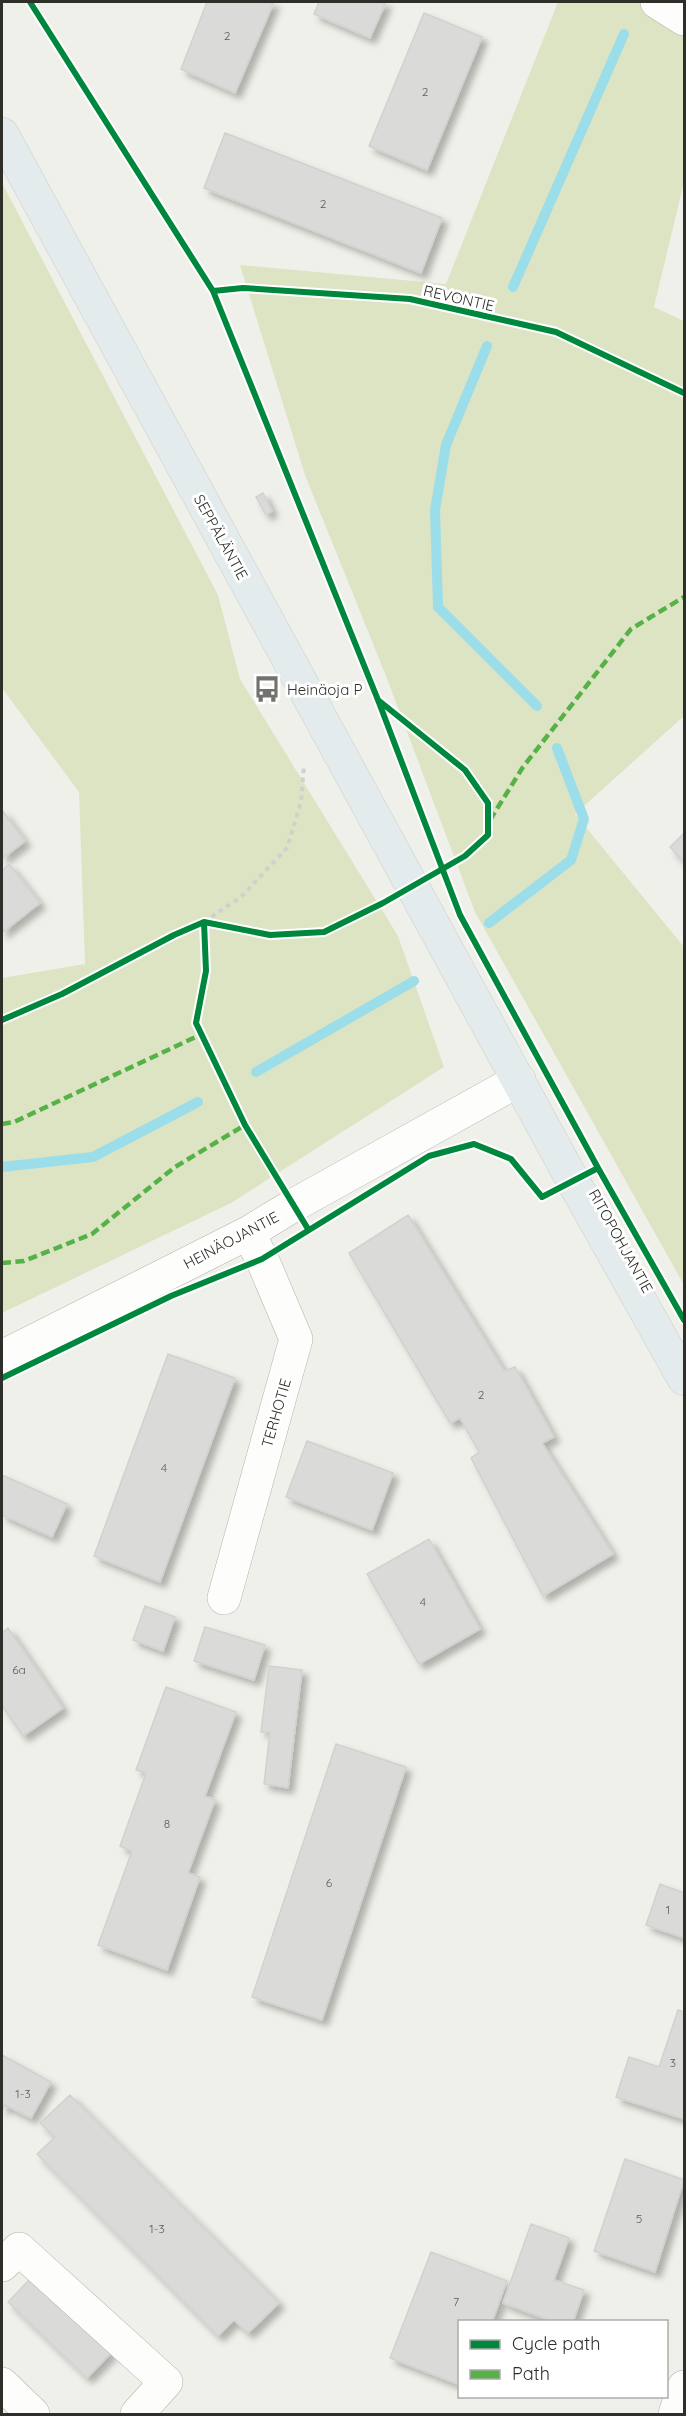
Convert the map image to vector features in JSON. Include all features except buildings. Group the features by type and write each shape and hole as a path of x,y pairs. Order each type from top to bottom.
{"main road":[{"name":"SEPPÄLÄNTIE","path":"2,134 442,939"},
{"name":"RITOPOHJANTIE","path":"442,939 684,1379"}],"street":[{"path":"657,2 684,19"},
{"name":"HEINÄOJANTIE","path":"2,1357 248,1233 519,1080"},
{"name":"TERHOTIE","path":"224,1598 296,1339 262,1259 248,1233"},
{"path":"2,2265 19,2249 166,2382 137,2415"},
{"path":"2,2384 33,2415"},
{"path":"675,2415 684,2387"}],"path":[{"path":"194,927 241,897 287,848 301,802 304,765 300,756"},
{"path":"204,922 215,924"},
{"path":"204,922 204,932"}],"green space":[{"path":"558,2 643,2 684,29 684,182 654,307 684,321 684,716 575,814 684,947 684,1285 475,912 386,676 305,475 240,265 446,284"},
{"path":"2,183 218,595 240,679 398,936 444,1067 231,1203 2,1313 2,978 85,964 79,792 2,688"}],"waterway":[{"path":"513,287 624,34"},
{"path":"487,346 446,445 435,510 438,607 537,706"},
{"path":"489,923 571,860 584,819 557,748"},
{"path":"256,1072 414,981"},
{"path":"2,1167 93,1157 198,1102"}],"marked path":[{"path":"490,820 523,767 631,629 684,597"},
{"path":"2,1124 14,1122 202,1034"},
{"path":"2,1263 24,1261 92,1234 175,1167 245,1125"}],"cycle path":[{"path":"30,2 213,291 378,700 460,915 684,1320"},
{"name":"REVONTIE","path":"213,291 243,288 410,299 556,332 684,393"},
{"path":"2,1020 62,994 174,935 204,922 270,935 324,932 383,903 465,856 488,835 488,803 465,770 378,700"},
{"path":"204,922 206,971 196,1023 245,1125 308,1229"},
{"path":"2,1378 171,1296 262,1259 429,1156 474,1144 511,1159 542,1197 598,1168"}],"place":[{"name":"Heinäoja P","path":"267,689"}]}
